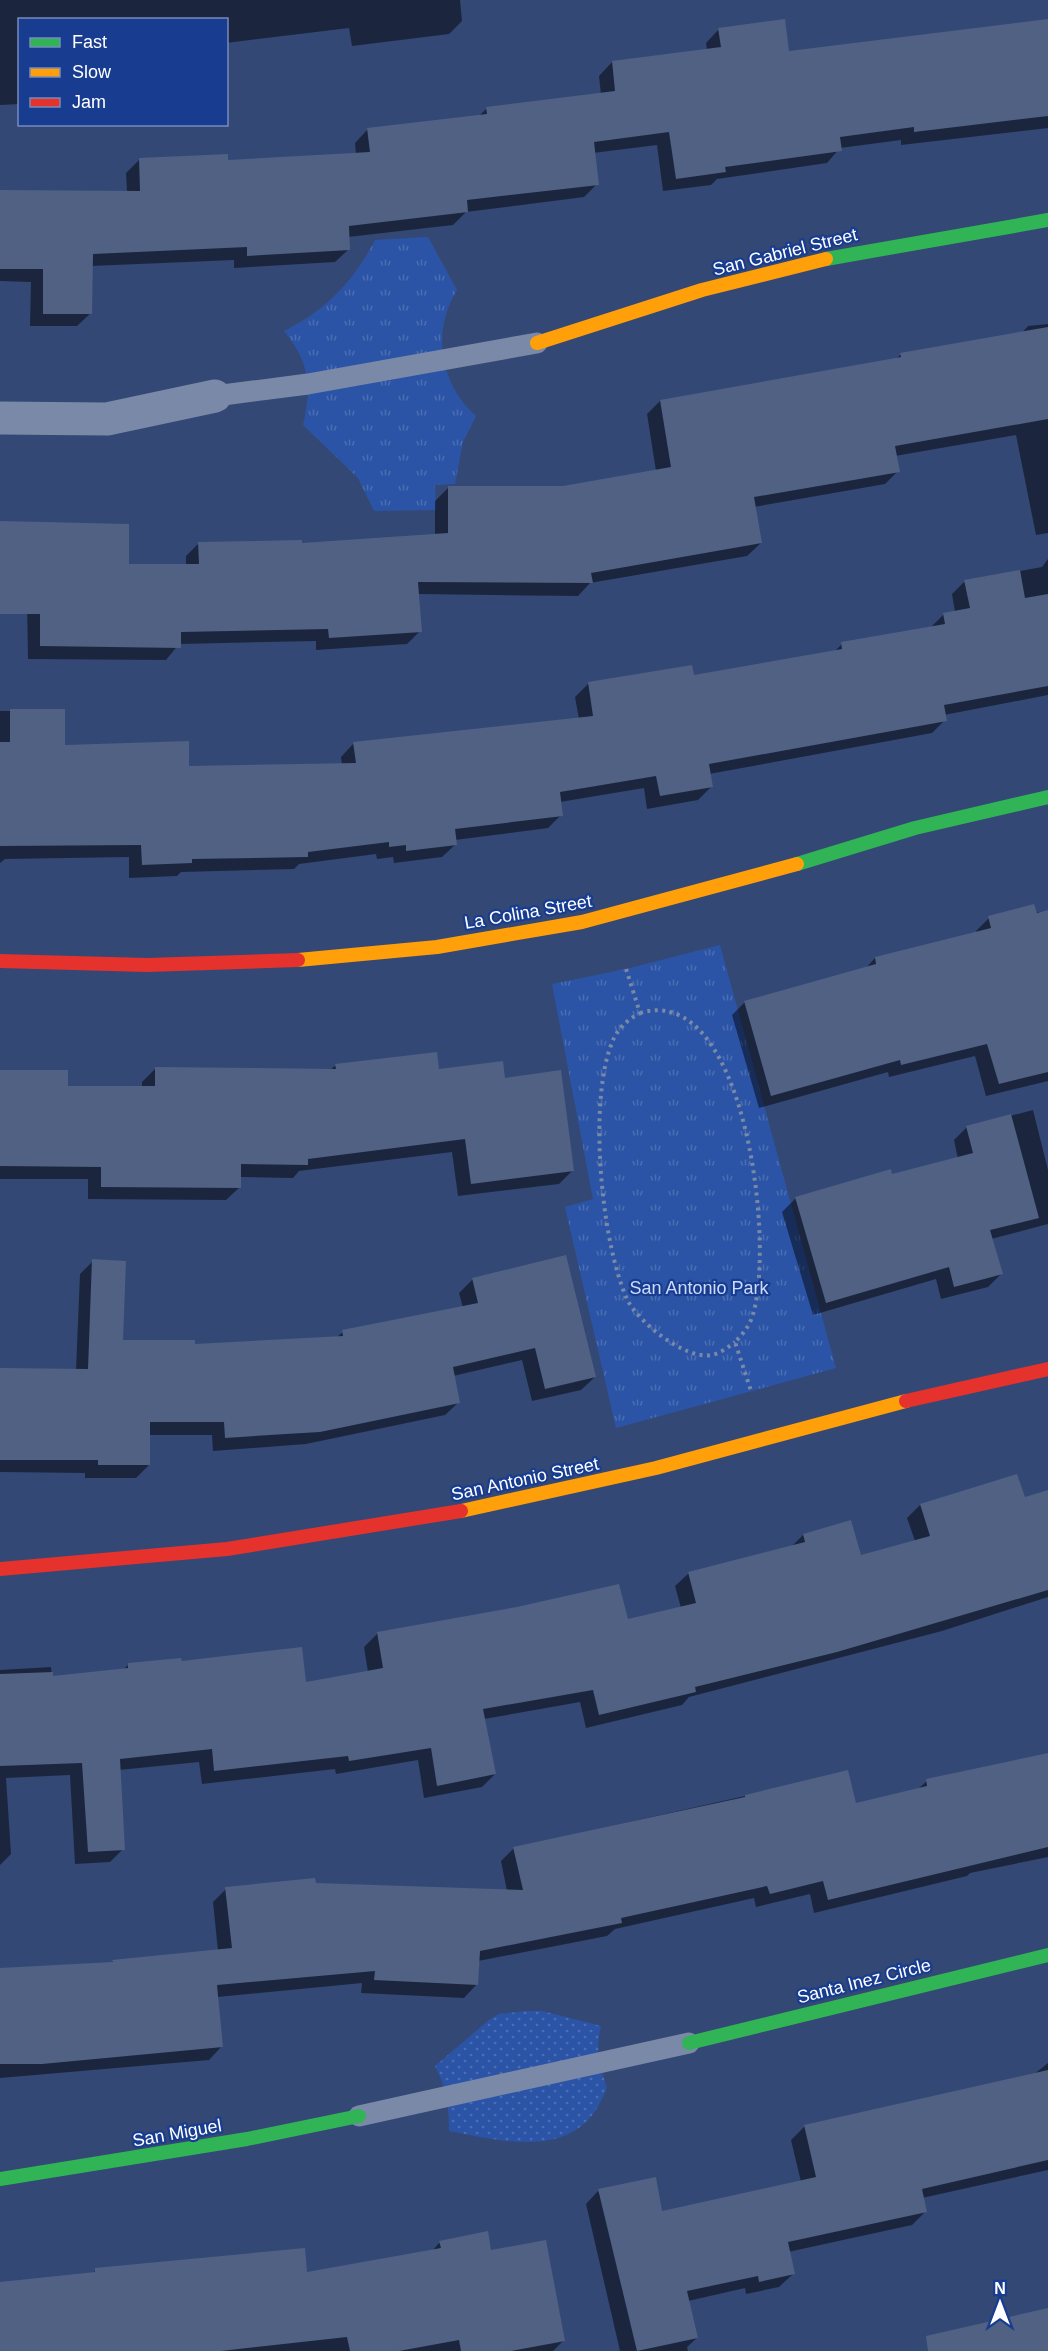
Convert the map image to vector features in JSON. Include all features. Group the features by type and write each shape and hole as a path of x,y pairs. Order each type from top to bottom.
{"street":[{"name":"San Gabriel Street","path":"537,343 641,308 758,275 867,250 1048,219"},
{"path":"0,418 107,419 215,396"},
{"name":"La Colina Street","path":"0,961 184,967 260,965 407,950 512,934 644,907 885,837 1048,797"},
{"name":"San Antonio Street","path":"0,1569 205,1551 406,1521 602,1482 931,1394 1048,1369"},
{"name":"Santa Inez Circle","path":"689,2043 1048,1955"},
{"name":"San Miguel","path":"0,2179 247,2139 359,2116"}],"lane":[{"path":"215,396 308,384 537,343"},
{"path":"359,2116 689,2043"}],"path":[{"path":"626,969 640,1013"},
{"path":"652,1009 674,1011 694,1025 709,1041 726,1073 749,1144 758,1197 757,1284 751,1320 735,1342 710,1356 688,1352 646,1323 627,1299 621,1282 602,1181 601,1095 615,1037 629,1019 652,1009"},
{"path":"735,1342 751,1391"}],"green space":[{"path":"428,237 457,290 444,323 443,357 447,373 454,389 476,416 463,442 455,484 435,485 436,510 374,511 358,478 303,425 308,387 307,375 299,354 284,331 313,314 337,293 358,269 375,240"},
{"name":"San Antonio Park","path":"720,945 836,1368 616,1428 565,1207 593,1199 552,984 626,969"},
{"path":"542,2011 601,2026 598,2042 599,2057 607,2088 597,2109 574,2131 558,2138 540,2141 503,2141 449,2131 446,2098 435,2066 489,2020 499,2014"}],"building":[{"path":"785,19 789,51 1048,19 1048,116 914,132 914,127 840,137 842,151 725,167 726,172 676,179 669,132 594,142 599,185 467,200 468,212 349,226 350,250 247,256 247,247 93,254 92,314 43,314 43,269 0,269 0,190 140,191 139,158 228,154 228,160 370,152 367,128 487,114 486,107 615,91 612,61 721,47 718,28"},
{"path":"1048,327 1048,419 895,446 900,472 754,497 762,543 591,573 593,583 418,582 422,632 329,638 328,629 181,632 181,648 40,646 40,614 0,614 0,521 129,524 129,564 199,564 198,542 302,540 302,543 448,533 448,486 563,486 671,467 660,400 901,357 900,353"},
{"path":"1020,570 1025,598 1048,594 1048,686 944,705 947,721 709,764 713,787 660,796 656,776 560,792 563,816 455,829 457,845 406,851 406,845 389,847 389,842 308,852 308,857 192,859 192,863 142,865 141,845 0,846 0,742 10,742 10,709 65,709 65,745 189,741 189,766 356,763 353,742 593,716 588,682 692,665 694,675 842,649 841,642 945,624 943,613 970,608 964,580"},
{"path":"1034,904 1037,913 1048,910 1048,1072 999,1084 987,1044 901,1065 900,1060 771,1096 744,1001 876,964 875,957 991,928 988,916"},
{"path":"437,1052 439,1069 503,1061 505,1078 561,1070 574,1171 471,1184 465,1139 308,1159 308,1165 241,1164 241,1188 101,1187 101,1167 0,1166 0,1070 68,1070 68,1086 155,1086 155,1067 336,1069 335,1064"},
{"path":"1011,1114 1039,1218 990,1230 1003,1274 954,1287 949,1267 826,1303 795,1197 891,1169 892,1174 973,1153 966,1126"},
{"path":"566,1255 596,1377 545,1389 535,1348 453,1367 460,1403 320,1432 225,1438 224,1422 150,1422 150,1465 98,1465 98,1460 0,1460 0,1368 88,1369 92,1259 126,1261 123,1340 195,1340 195,1344 343,1336 342,1330 478,1303 472,1278"},
{"path":"1017,1474 1025,1497 1048,1490 1048,1590 837,1652 695,1687 696,1692 599,1715 593,1690 483,1709 496,1774 437,1786 431,1748 349,1761 348,1756 214,1771 212,1749 120,1759 125,1850 88,1852 82,1763 0,1766 0,1674 53,1672 53,1676 128,1668 128,1663 181,1658 182,1661 302,1647 306,1682 383,1668 377,1632 517,1607 619,1584 628,1619 696,1603 688,1572 805,1542 803,1534 851,1520 861,1555 930,1536 920,1504"},
{"path":"1048,1753 1048,1847 828,1900 823,1881 770,1894 767,1886 621,1918 622,1923 480,1951 478,1985 374,1980 375,1971 217,1985 223,2047 42,2064 0,2064 0,1968 113,1962 112,1960 232,1948 225,1887 315,1878 316,1883 523,1890 513,1847 745,1797 745,1795 848,1770 856,1803 927,1786 926,1779"},
{"path":"1048,2070 1048,2160 922,2189 927,2212 788,2242 795,2274 759,2282 758,2276 687,2291 698,2338 637,2351 598,2189 656,2177 662,2211 816,2177 804,2125"},
{"path":"488,2231 491,2250 546,2240 565,2341 511,2351 461,2351 459,2340 399,2351 350,2351 347,2337 221,2351 0,2351 0,2282 95,2272 95,2268 305,2248 307,2272 441,2248 439,2241"},
{"path":"1048,2308 1048,2351 928,2351 926,2336"}],"traffic: fast":[{"path":"826,259 1048,220"},
{"path":"797,864 915,828 1048,797"},
{"path":"689,2043 1048,1955"},
{"path":"0,2179 247,2139 359,2116"}],"traffic: slow":[{"path":"537,343 702,290 826,259"},
{"path":"298,960 437,947 582,922 797,864"},
{"path":"461,1511 656,1468 906,1401"}],"traffic: jam":[{"path":"0,961 147,965 298,960"},
{"path":"906,1401 1048,1369"},
{"path":"0,1569 227,1549 461,1511"}]}
